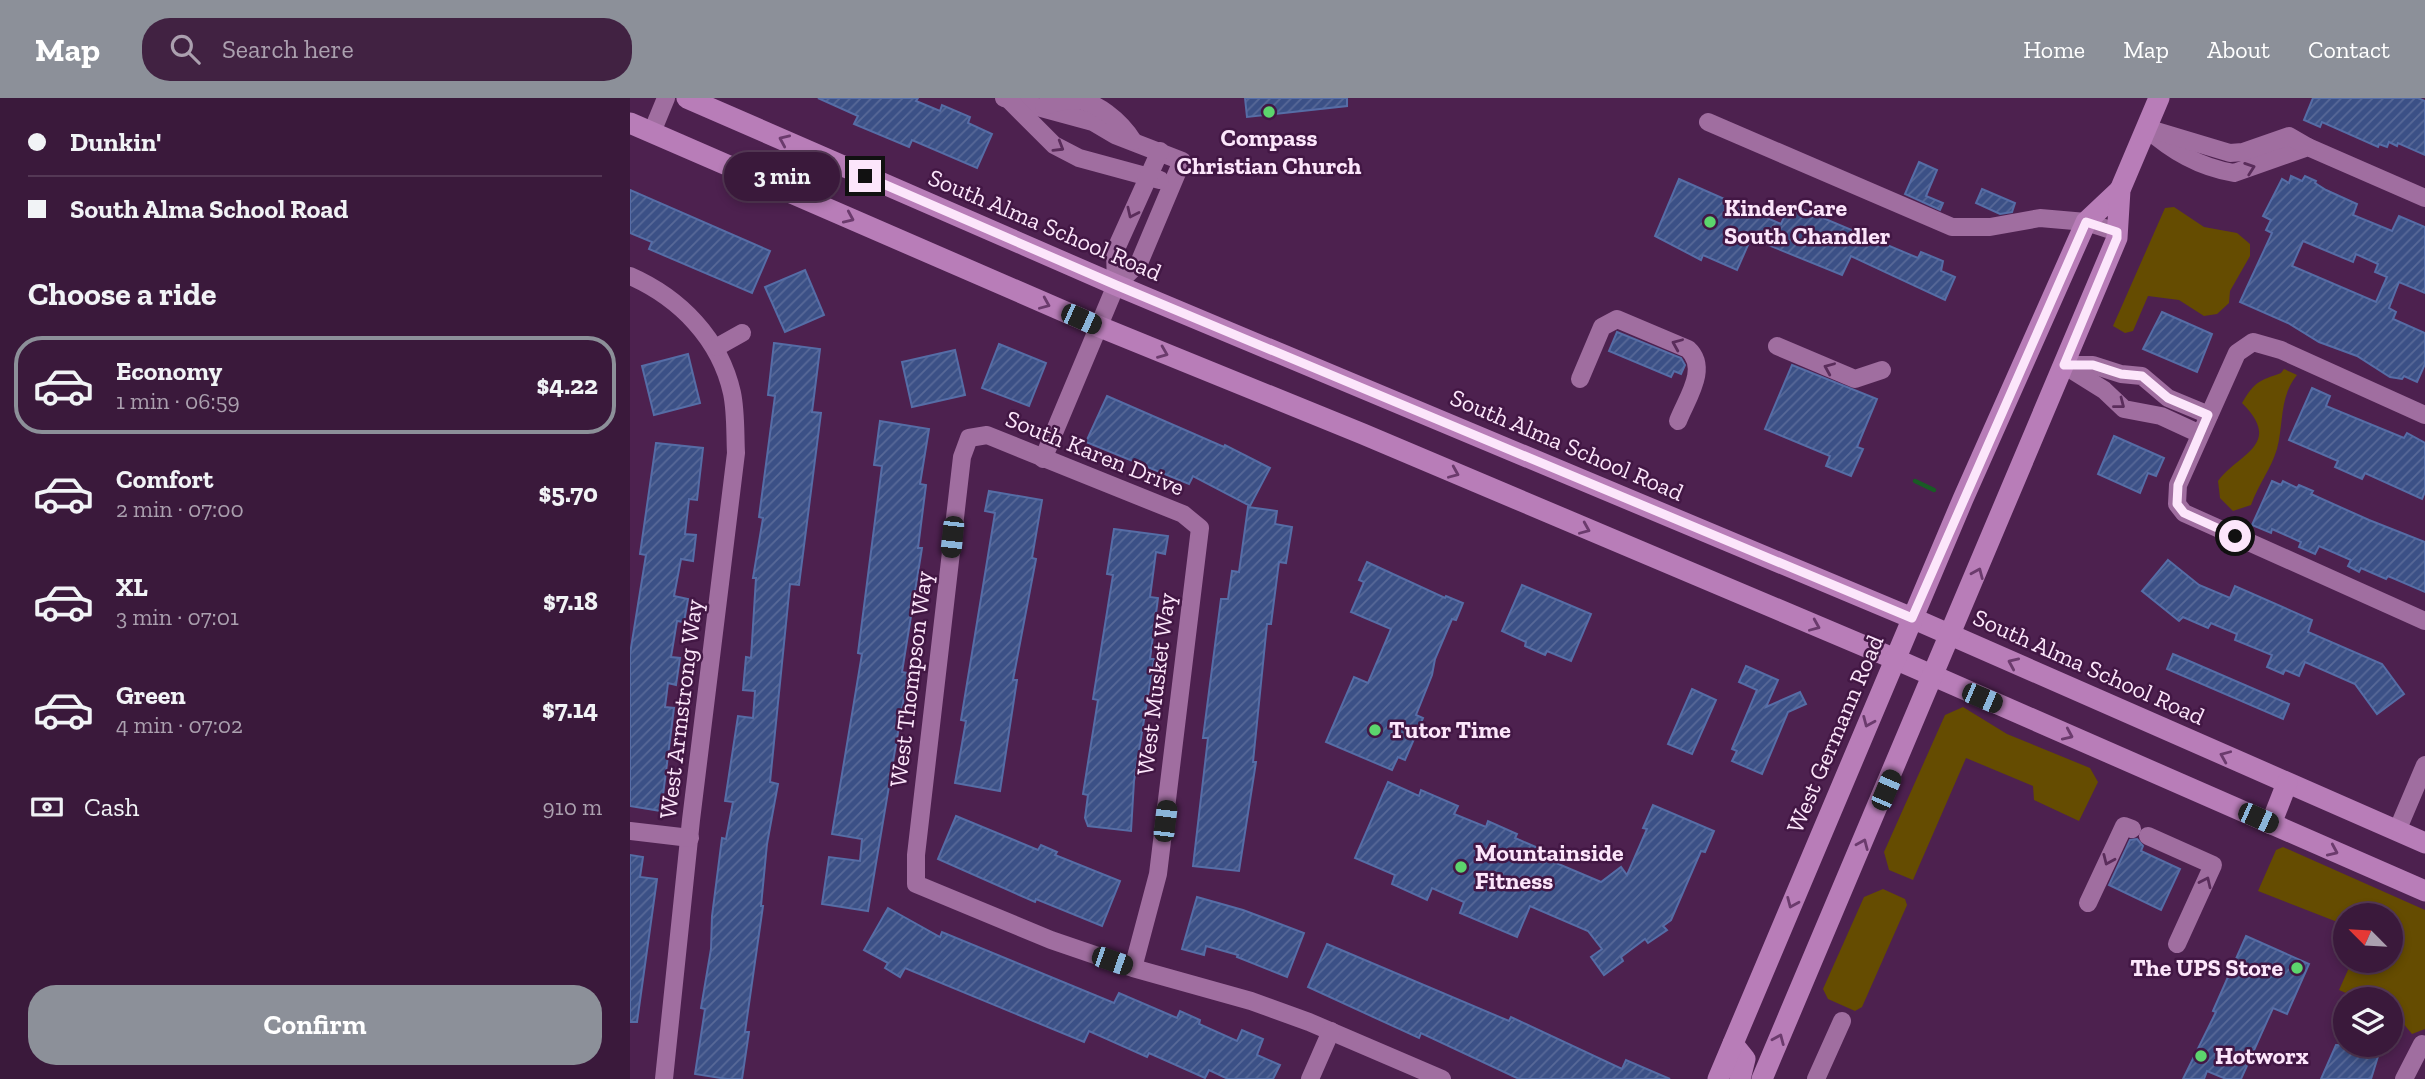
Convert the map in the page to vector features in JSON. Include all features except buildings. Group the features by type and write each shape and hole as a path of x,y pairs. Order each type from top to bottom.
{"main road":[{"name":"South Alma School Road","path":"687,98 1116,285 1506,440 2425,843"},
{"name":"West Germann Road","path":"1762,1079 2064,365 2117,232 2120,190 2158,98"},
{"path":"630,123 1100,327 1363,434 1895,659 2425,891"},
{"name":"West Germann Road","path":"1718,1079 1912,618 2086,222 2120,190"},
{"path":"2271,824 2287,783"},
{"path":"1733,1044 1745,1059 1740,1079"}],"street":[{"path":"652,132 666,98"},
{"path":"1007,99 1093,122 1115,135 1182,160 1139,263 1116,285"},
{"path":"1007,99 1054,145 1079,158 1173,184"},
{"path":"1708,122 1952,227 1990,228 2040,218 2086,222 2117,232"},
{"path":"2147,128 2223,152 2243,152 2288,136 2306,147 2425,198"},
{"path":"2147,128 2172,150 2222,171 2241,171 2306,147"},
{"path":"1043,459 1116,285 1115,251 1160,151"},
{"path":"2222,171 2223,152"},
{"path":"630,276 653,286 689,315 717,347 742,333"},
{"path":"1580,379 1602,327 1617,319 1688,349 1697,357 1699,368 1678,421"},
{"path":"2425,415 2281,350 2253,342 2237,353 2178,485 2177,504 2184,513 2425,621"},
{"path":"1777,346 1855,379 1882,370"},
{"name":"West Armstrong Way","path":"664,1079 736,453 732,394 717,347"},
{"path":"2064,365 2093,365 2121,374 2142,376 2159,392 2208,415"},
{"path":"2064,365 2104,390 2124,410 2137,414 2150,412 2200,434"},
{"path":"2150,412 2159,392"},
{"name":"South Karen Drive","path":"969,438 987,435 1183,514 1200,528"},
{"name":"West Thompson Way","path":"969,438 961,457 916,855 916,884 1051,940 1133,968"},
{"name":"West Musket Way","path":"1133,968 1158,874 1200,528"},
{"path":"2397,831 2425,765"},
{"path":"2088,904 2124,826 2213,865 2177,944"},
{"path":"630,831 690,838"},
{"path":"1133,968 1251,1001 1331,1031 1443,1079"},
{"path":"1816,1079 1842,1021"},
{"path":"1310,1079 1331,1031"},
{"path":"2404,1079 2424,1044"}],"shaded area":[{"path":"2174,207 2204,227 2237,233 2250,244 2250,256 2230,291 2229,303 2217,314 2204,316 2179,300 2148,296 2133,331 2125,333 2113,326 2165,208"},
{"path":"2284,369 2297,375 2287,392 2274,456 2251,505 2233,511 2220,498 2218,481 2253,448 2259,429 2254,417 2242,403 2258,383"},
{"path":"1963,707 2007,734 2090,768 2098,782 2079,821 2034,800 2033,786 1966,758 1913,880 1889,870 1884,852 1945,715"},
{"path":"2283,847 2425,910 2425,1029 2412,1034 2403,1023 2403,987 2340,987 2347,973 2403,973 2403,903 2333,903 2333,920 2258,891 2276,850"},
{"path":"1883,889 1905,899 1907,905 1862,1007 1855,1011 1828,999 1823,989 1864,897"}],"waterway":[{"path":"1915,481 1934,490"}],"place":[{"name":"Compass Christian Church","path":"1269,112"},
{"name":"KinderCare South Chandler","path":"1710,222"},
{"name":"Tutor Time","path":"1375,730"},
{"name":"Mountainside Fitness","path":"1461,867"},
{"name":"The UPS Store","path":"2297,968"},
{"name":"Hotworx","path":"2201,1056"}],"route":[{"path":"865,176 1116,285 1504,445 1912,618 2086,222 2117,232 2117,238 2064,365 2093,365 2121,374 2142,376 2168,398 2208,415 2178,485 2177,504 2184,513 2235,536"}]}
